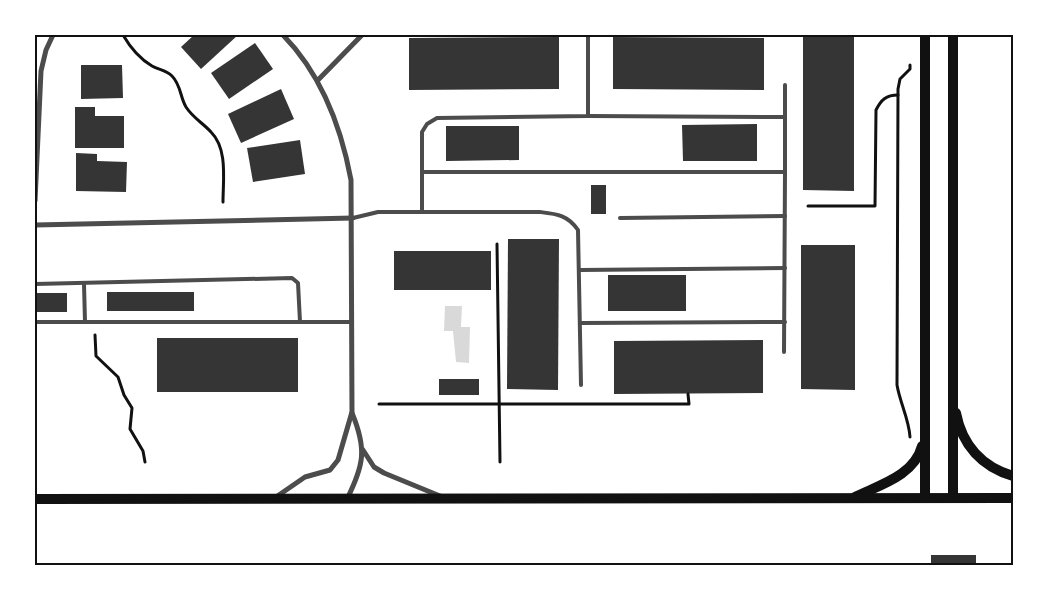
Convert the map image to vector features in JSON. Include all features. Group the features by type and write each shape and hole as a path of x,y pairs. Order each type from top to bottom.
{"main road":[{"path":"925,35 925,498"},
{"path":"953,35 953,498"},
{"path":"952,394 957,418 967,445 980,460 994,470 1013,476"},
{"path":"853,498 907,470 920,452 924,438"},
{"path":"35,499 1013,498"}],"street":[{"path":"35,201 41,70 52,35"},
{"path":"272,500 305,477 330,470 338,460 352,412 353,218 351,180 345,148 334,116 318,80 283,35"},
{"path":"318,80 362,35"},
{"path":"35,225 353,218"},
{"path":"352,412 360,432 364,450 374,467 447,499"},
{"path":"347,500 361,469 364,450"}],"lane":[{"path":"588,35 588,116"},
{"path":"784,85 784,352"},
{"path":"422,212 422,132 427,124 437,118 588,116 785,117"},
{"path":"422,172 785,172"},
{"path":"353,218 378,212 422,212 561,214 572,220 578,230 581,385"},
{"path":"620,218 785,216"},
{"path":"580,270 785,268"},
{"path":"35,284 292,278 298,283 300,322"},
{"path":"84,284 85,322"},
{"path":"35,322 352,322"},
{"path":"581,323 784,322"}],"path":[{"path":"123,35 139,56 152,66 165,70 174,78 180,88 186,106 194,118 212,132 218,142 222,152 223,202"},
{"path":"909,444 909,421 900,400 897,385 898,95 900,79 910,69 911,60"},
{"path":"808,206 875,206 876,110 884,98 890,95 898,95"},
{"path":"498,244 500,462"},
{"path":"96,335 96,356 118,377 124,395 132,408 130,430 143,451 145,462"},
{"path":"379,404 689,404 688,394"}],"shaded area":[{"path":"445,306 462,306 461,327 470,327 469,363 456,362 453,331 444,331"}],"building":[{"path":"194,35 238,35 201,69 181,47"},
{"path":"559,37 559,89 409,90 409,38"},
{"path":"613,37 764,38 764,90 613,89"},
{"path":"803,37 854,37 854,191 803,190"},
{"path":"255,43 273,69 229,99 211,73"},
{"path":"81,65 122,65 123,98 81,99"},
{"path":"281,89 294,119 241,143 228,114"},
{"path":"75,107 95,107 95,116 124,116 124,148 75,148"},
{"path":"757,124 757,161 683,161 682,125"},
{"path":"446,126 519,126 519,160 446,161"},
{"path":"300,140 305,174 253,182 247,148"},
{"path":"76,153 97,154 97,161 127,162 126,192 76,191"},
{"path":"591,185 606,185 606,214 591,214"},
{"path":"508,239 559,239 558,390 507,389"},
{"path":"801,245 855,245 855,390 801,389"},
{"path":"394,251 491,251 491,290 394,290"},
{"path":"608,275 686,275 686,311 608,311"},
{"path":"107,292 194,292 194,311 107,311"},
{"path":"35,293 67,293 67,312 35,312"},
{"path":"157,338 298,338 298,392 157,392"},
{"path":"763,340 763,393 614,394 614,341"},
{"path":"439,379 479,379 479,395 439,395"},
{"path":"931,555 976,555 976,565 931,565"}]}
